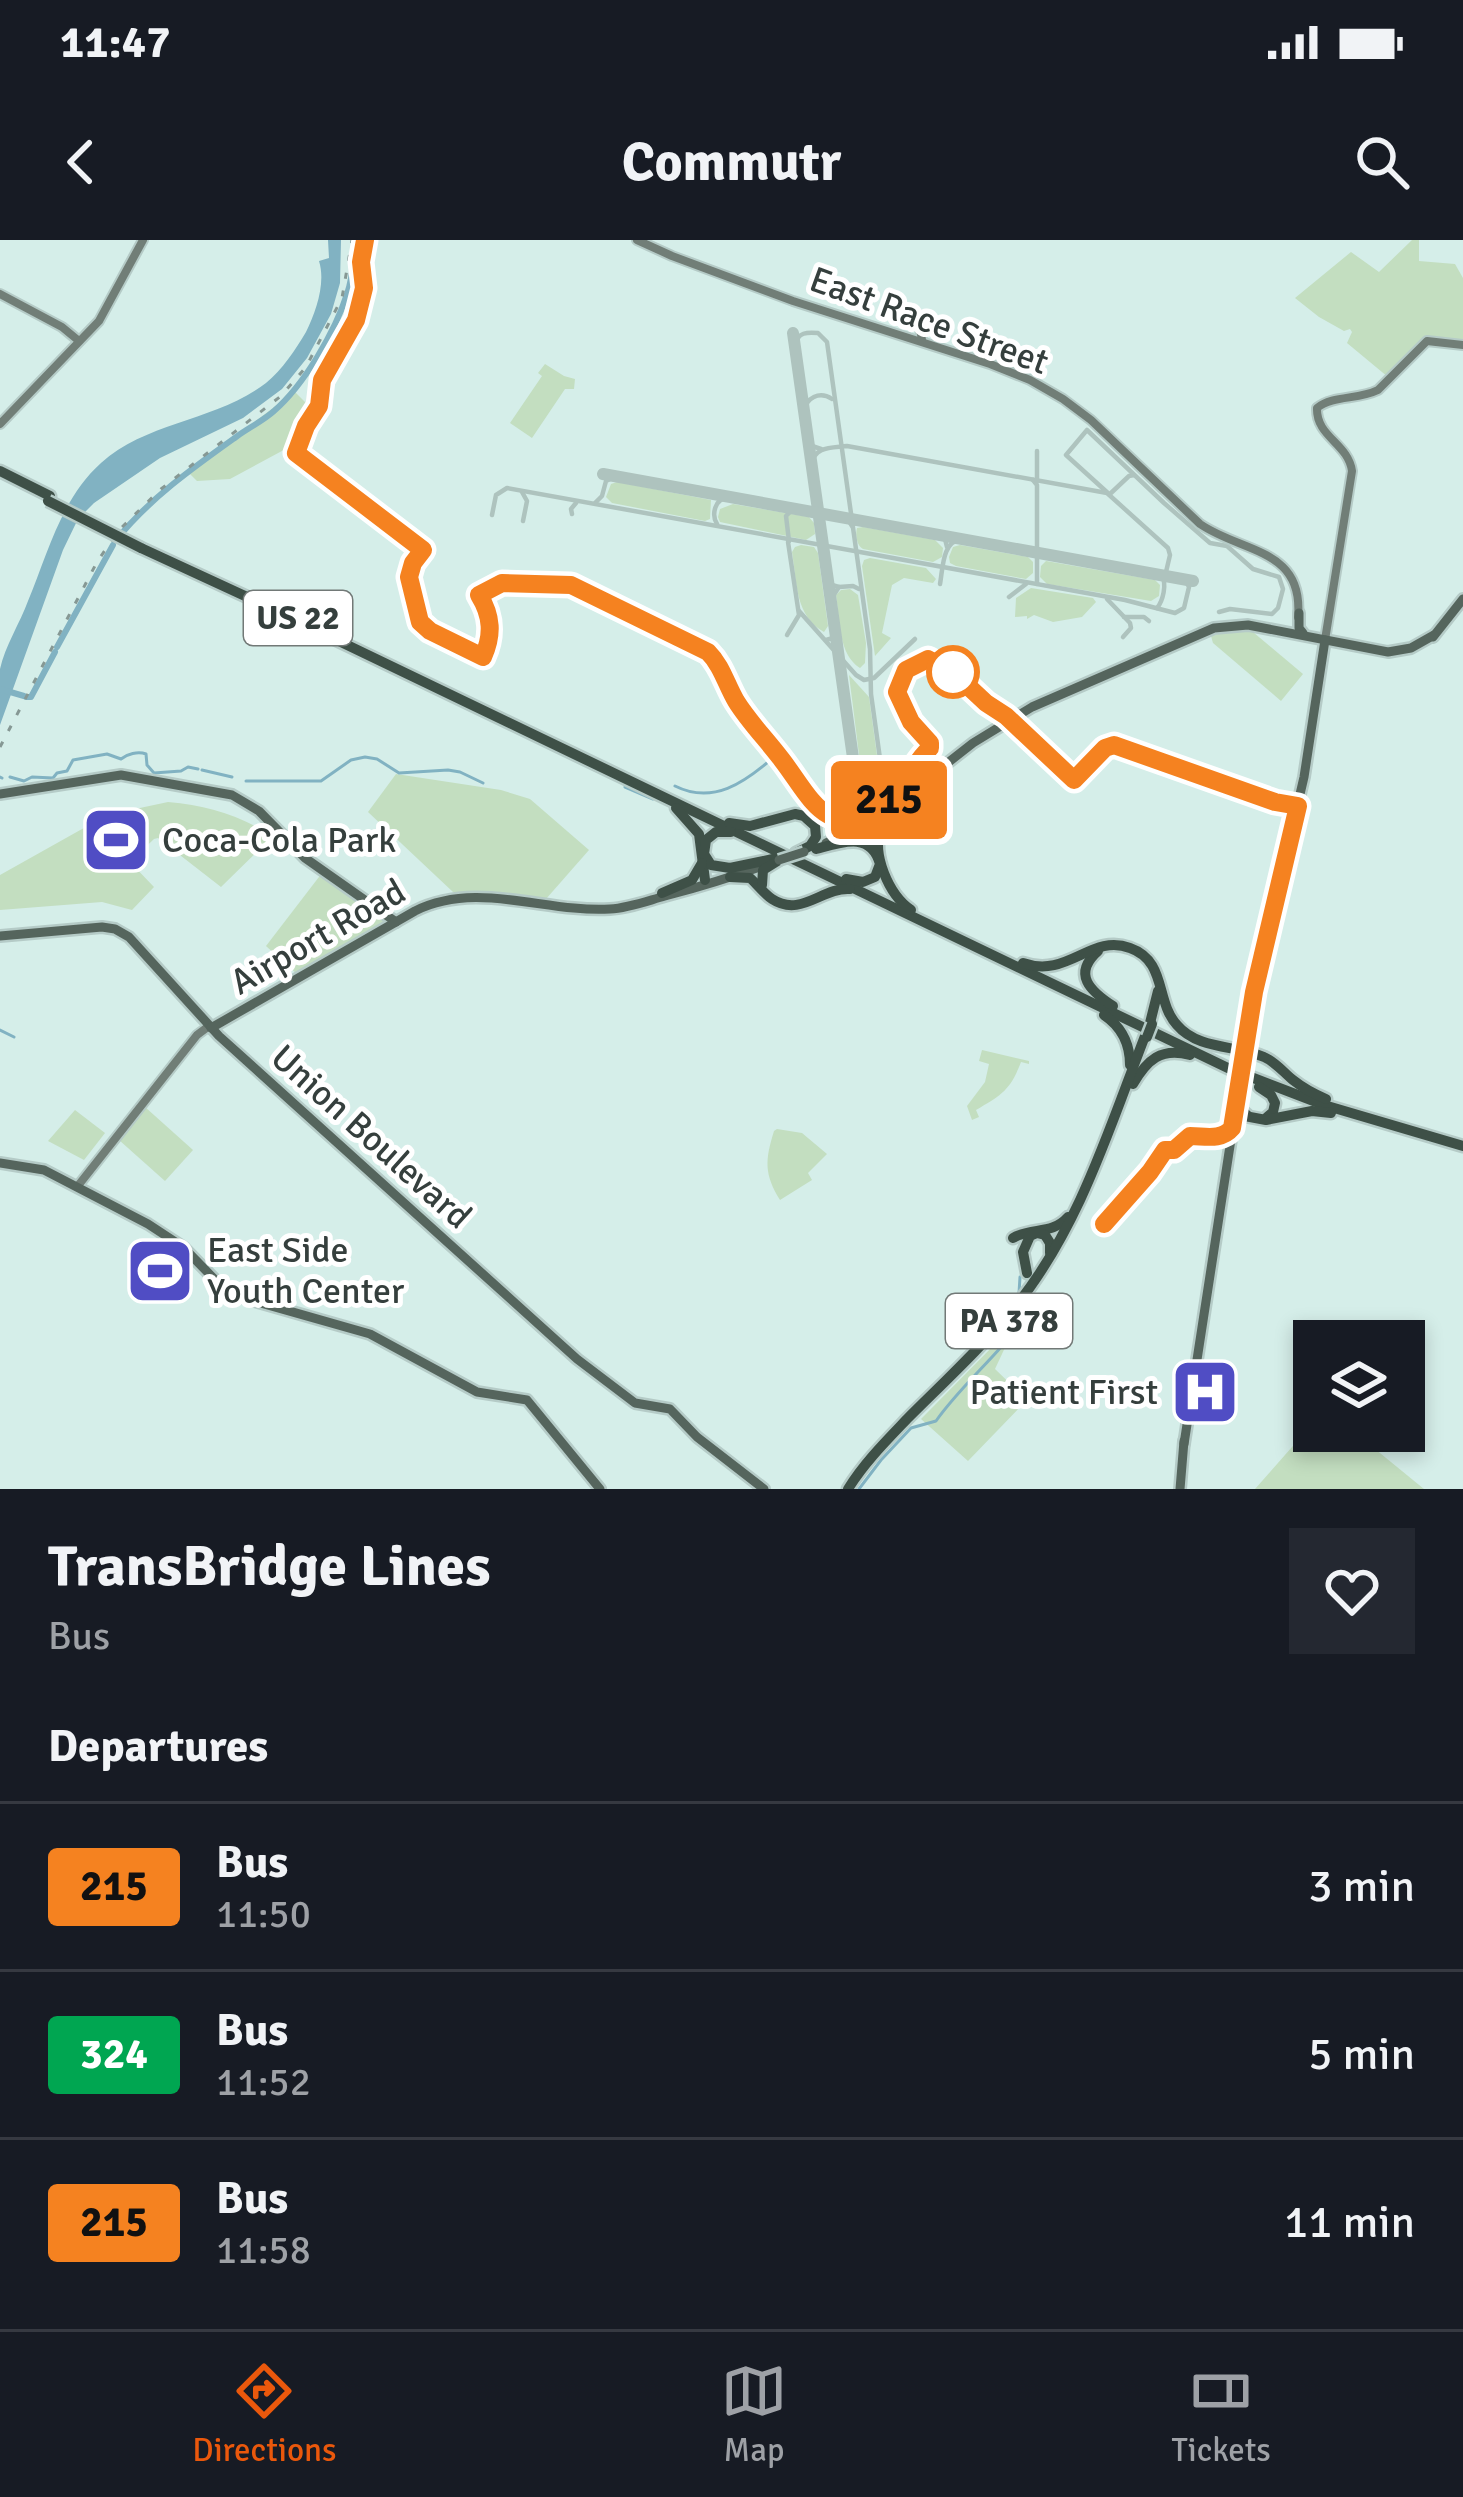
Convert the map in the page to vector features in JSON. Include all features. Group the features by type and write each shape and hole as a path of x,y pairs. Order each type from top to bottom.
{"highway":[{"name":"US 22","path":"3,476 797,855 1147,1028 1254,1076 1463,1146"},
{"name":"US 22","path":"455,695 758,842 797,855 1230,1069 1276,1088 1463,1146"},
{"path":"643,787 693,825 700,840 705,880"},
{"path":"908,798 883,823 880,848 891,891 921,919"},
{"path":"693,808 744,827 790,814 849,825 888,808"},
{"path":"797,855 771,839 771,823 790,816 810,820 816,829 811,845 797,855 767,866 762,873 764,890 785,903 810,901 819,894 820,881 797,855"},
{"path":"758,842 716,832 706,841 704,856 722,869 855,841 872,847 879,857 878,873 868,881 832,874"},
{"path":"662,893 692,880 702,860"},
{"path":"730,878 750,878 772,899 787,905 803,905 844,888 921,919"},
{"path":"974,943 1040,968 1100,947 1120,945 1143,955 1155,968 1168,1012 1181,1030 1196,1039 1268,1058 1305,1089 1351,1110"},
{"path":"1124,1100 1147,1028 1158,990 1149,965 1139,955 1125,949 1096,952 1086,968 1089,986 1147,1028"},
{"path":"1017,966 1272,1096 1275,1108 1266,1118 1240,1119"},
{"path":"1127,1080 1160,998 1160,979"},
{"path":"1091,1007 1114,1022 1126,1040 1127,1080"},
{"path":"1124,1100 1154,1057 1177,1052 1198,1059"},
{"name":"PA 378","path":"850,1489 881,1446 989,1336 1043,1267 1083,1195 1127,1080"},
{"path":"1245,1082 1316,1107 1463,1146"},
{"name":"PA 378","path":"850,1489 992,1340 1048,1270 1091,1190 1124,1100"},
{"path":"1237,1100 1240,1119"},
{"path":"1240,1119 1266,1120 1317,1110 1366,1120"},
{"path":"1043,1267 1050,1243 1045,1235 1013,1238 1059,1226 1083,1195"},
{"path":"1028,1273 1023,1247 1037,1233"}],"main road":[{"path":"0,424 101,317 142,240"},
{"name":"East Race Street","path":"637,240 776,294 1014,373 1058,396 1091,420 1201,524 1268,554 1288,574 1298,591 1293,635"},
{"path":"0,294 79,341"},
{"path":"919,322 919,336 928,344"},
{"path":"1237,1100 1245,1082 1242,1067 1301,807 1349,494 1351,461 1322,431 1317,408 1378,390 1426,341 1463,345"},
{"name":"Airport Road","path":"1200,635 1235,629 1400,654 1418,649 1463,599"},
{"path":"1279,630 1289,628 1297,615"},
{"path":"1297,615 1300,631 1309,638"},
{"name":"Airport Road","path":"208,1025 430,900 466,894 610,901 662,893 797,855 840,837 888,808 958,754 1048,700 1214,628 1230,625 1293,635"},
{"name":"Airport Road","path":"208,1025 382,927 437,902 614,909 797,855 868,826 971,749 1048,700"},
{"path":"997,728 999,714 1027,710"},
{"path":"939,769 939,756 958,754"},
{"path":"4,794 114,775 232,795 253,806 305,858 395,921"},
{"path":"378,909 406,913"},
{"path":"378,909 386,920 382,927"},
{"name":"Union Boulevard","path":"0,935 93,927 119,931 135,942 208,1025 577,1359 642,1406 670,1409 697,1437 764,1489"},
{"path":"77,1187 208,1025"},
{"path":"1228,1149 1219,1138 1240,1119"},
{"path":"1180,1489 1182,1433 1228,1149 1240,1119"},
{"path":"0,1163 39,1169 148,1224 179,1244 233,1294 370,1334 475,1392 523,1398 600,1489"}],"green space":[{"path":"1412,240 1419,240 1419,261 1455,264 1463,278 1463,343 1428,340 1388,377 1347,343 1350,329 1344,331 1319,317 1295,298 1351,252 1379,272"},
{"path":"545,364 575,379 574,389 565,389 532,438 510,423"},
{"path":"292,389 314,411 293,445 230,479 197,481 188,472 277,405"},
{"path":"611,484 711,500 710,519 612,503 606,497"},
{"path":"733,504 809,517 815,534 806,540 720,522 720,509"},
{"path":"863,527 935,540 943,548 942,557 933,562 863,549 856,534"},
{"path":"801,545 814,547 818,553 828,626 824,632 807,617 799,598 792,552"},
{"path":"953,547 1028,557 1033,573 1026,579 956,566 949,557"},
{"path":"870,558 926,568 936,579 933,583 904,578 892,585 882,633 891,638 875,656 862,566"},
{"path":"1046,561 1155,580 1160,585 1159,596 1151,601 1047,584 1040,577"},
{"path":"1031,588 1096,602 1082,617 1053,622 1034,615 1015,617 1016,598"},
{"path":"850,589 858,595 866,643 865,663 860,668 844,645 836,595"},
{"path":"1238,629 1253,632 1303,674 1281,701 1213,643 1211,636"},
{"path":"849,675 869,697 879,770 873,778 861,770"},
{"path":"396,774 530,799 589,850 546,899 453,892 368,812"},
{"name":"Coca-Cola Park","path":"168,802 223,813 273,836 221,887 158,838 130,862 154,887 132,910 102,902 0,910 0,875 107,815"},
{"path":"322,873 385,921 298,975 266,946"},
{"path":"982,1050 1029,1064 1021,1062 1009,1086 976,1110 979,1117 972,1120 967,1106 985,1082 989,1064 979,1061"},
{"path":"145,1107 193,1150 165,1181 119,1140"},
{"path":"75,1110 105,1133 84,1160 48,1141"},
{"path":"777,1129 802,1133 827,1154 808,1173 812,1180 780,1200 768,1167"},
{"path":"1035,1297 1039,1306 1009,1339 995,1369 1027,1400 968,1461 921,1419"},
{"path":"1293,1446 1293,1452 1379,1452 1424,1489 1255,1489"}],"water":[{"path":"328,240 341,240 340,283 331,314 307,358 282,389 243,418 160,458 78,519 0,725 2,660 76,493 120,449 226,406 272,378 313,316 321,288 319,261 329,258"}],"waterway":[{"path":"117,539 173,484 270,415 296,387 342,309 356,240"},
{"path":"57,647 113,545"},
{"path":"26,697 31,697 55,652"},
{"path":"0,689 24,696"},
{"path":"10,777 24,781 53,778 67,771 73,760 107,754 121,759 146,754 154,773 198,769"},
{"path":"246,781 321,781 351,760 365,757 399,773 448,770 483,783"},
{"path":"675,786 715,792 740,783 774,757"},
{"path":"202,770 232,777"},
{"path":"625,787 653,799"},
{"path":"0,1030 14,1037"},
{"path":"1019,1293 1020,1277"},
{"path":"859,1489 911,1428 936,1421 1002,1346 1025,1308"}],"taxiway":[{"path":"795,345 807,333 818,333 827,342 870,649 882,773 879,780 856,783"},
{"path":"804,413 814,397 832,399"},
{"path":"1109,494 1066,455 1087,430 1210,543 1227,546 1253,569 1279,577 1283,589 1272,614 1219,612"},
{"path":"808,438 821,449"},
{"path":"812,464 820,451 847,446 1107,493 1168,548 1166,572 1161,575"},
{"path":"1037,451 1037,481"},
{"path":"1111,493 1134,475"},
{"path":"595,503 606,481 616,476"},
{"path":"1033,480 1037,485 1037,584"},
{"path":"492,515 496,495 507,488 1175,613 1184,608 1189,587 1178,578"},
{"path":"522,492 527,501 523,521"},
{"path":"717,524 715,508 728,497"},
{"path":"572,514 576,503"},
{"path":"789,541 786,516 793,509"},
{"path":"847,518 852,526 858,520"},
{"path":"936,534 945,539 947,547"},
{"path":"940,584 947,550 962,539"},
{"path":"787,635 799,615 788,542"},
{"path":"1157,574 1164,588 1157,608"},
{"path":"828,579 839,587"},
{"path":"1009,597 1026,584"},
{"path":"831,599 839,587 859,589"},
{"path":"1107,599 1130,623 1123,637"},
{"path":"799,611 864,680 874,678 915,639"},
{"path":"1124,617 1149,621"},
{"path":"826,640 833,638 835,630"}],"runway":[{"path":"793,333 857,786"},
{"path":"603,474 1193,581"}],"railway":[{"path":"0,747 97,562 119,530 161,489 281,396 306,367 342,298 352,240"}],"bus line":[{"name":"215","path":"365,240 364,288 356,320 322,380 319,406 296,453 423,550 409,577 418,617 427,629 483,657 490,625 479,595 502,583 574,586 708,652 742,711 786,764 806,797 822,812 840,818 863,816 890,800 930,748 908,718 897,692 906,670 928,659 955,674 1006,716 1074,780 1105,748 1114,745 1298,806 1254,992 1232,1128 1223,1136 1190,1136 1174,1150 1165,1150 1104,1224"}],"place":[{"name":"Coca-Cola Park","path":"116,840"},
{"name":"East Side Youth Center","path":"160,1271"},
{"name":"Patient First","path":"1205,1392"}]}
